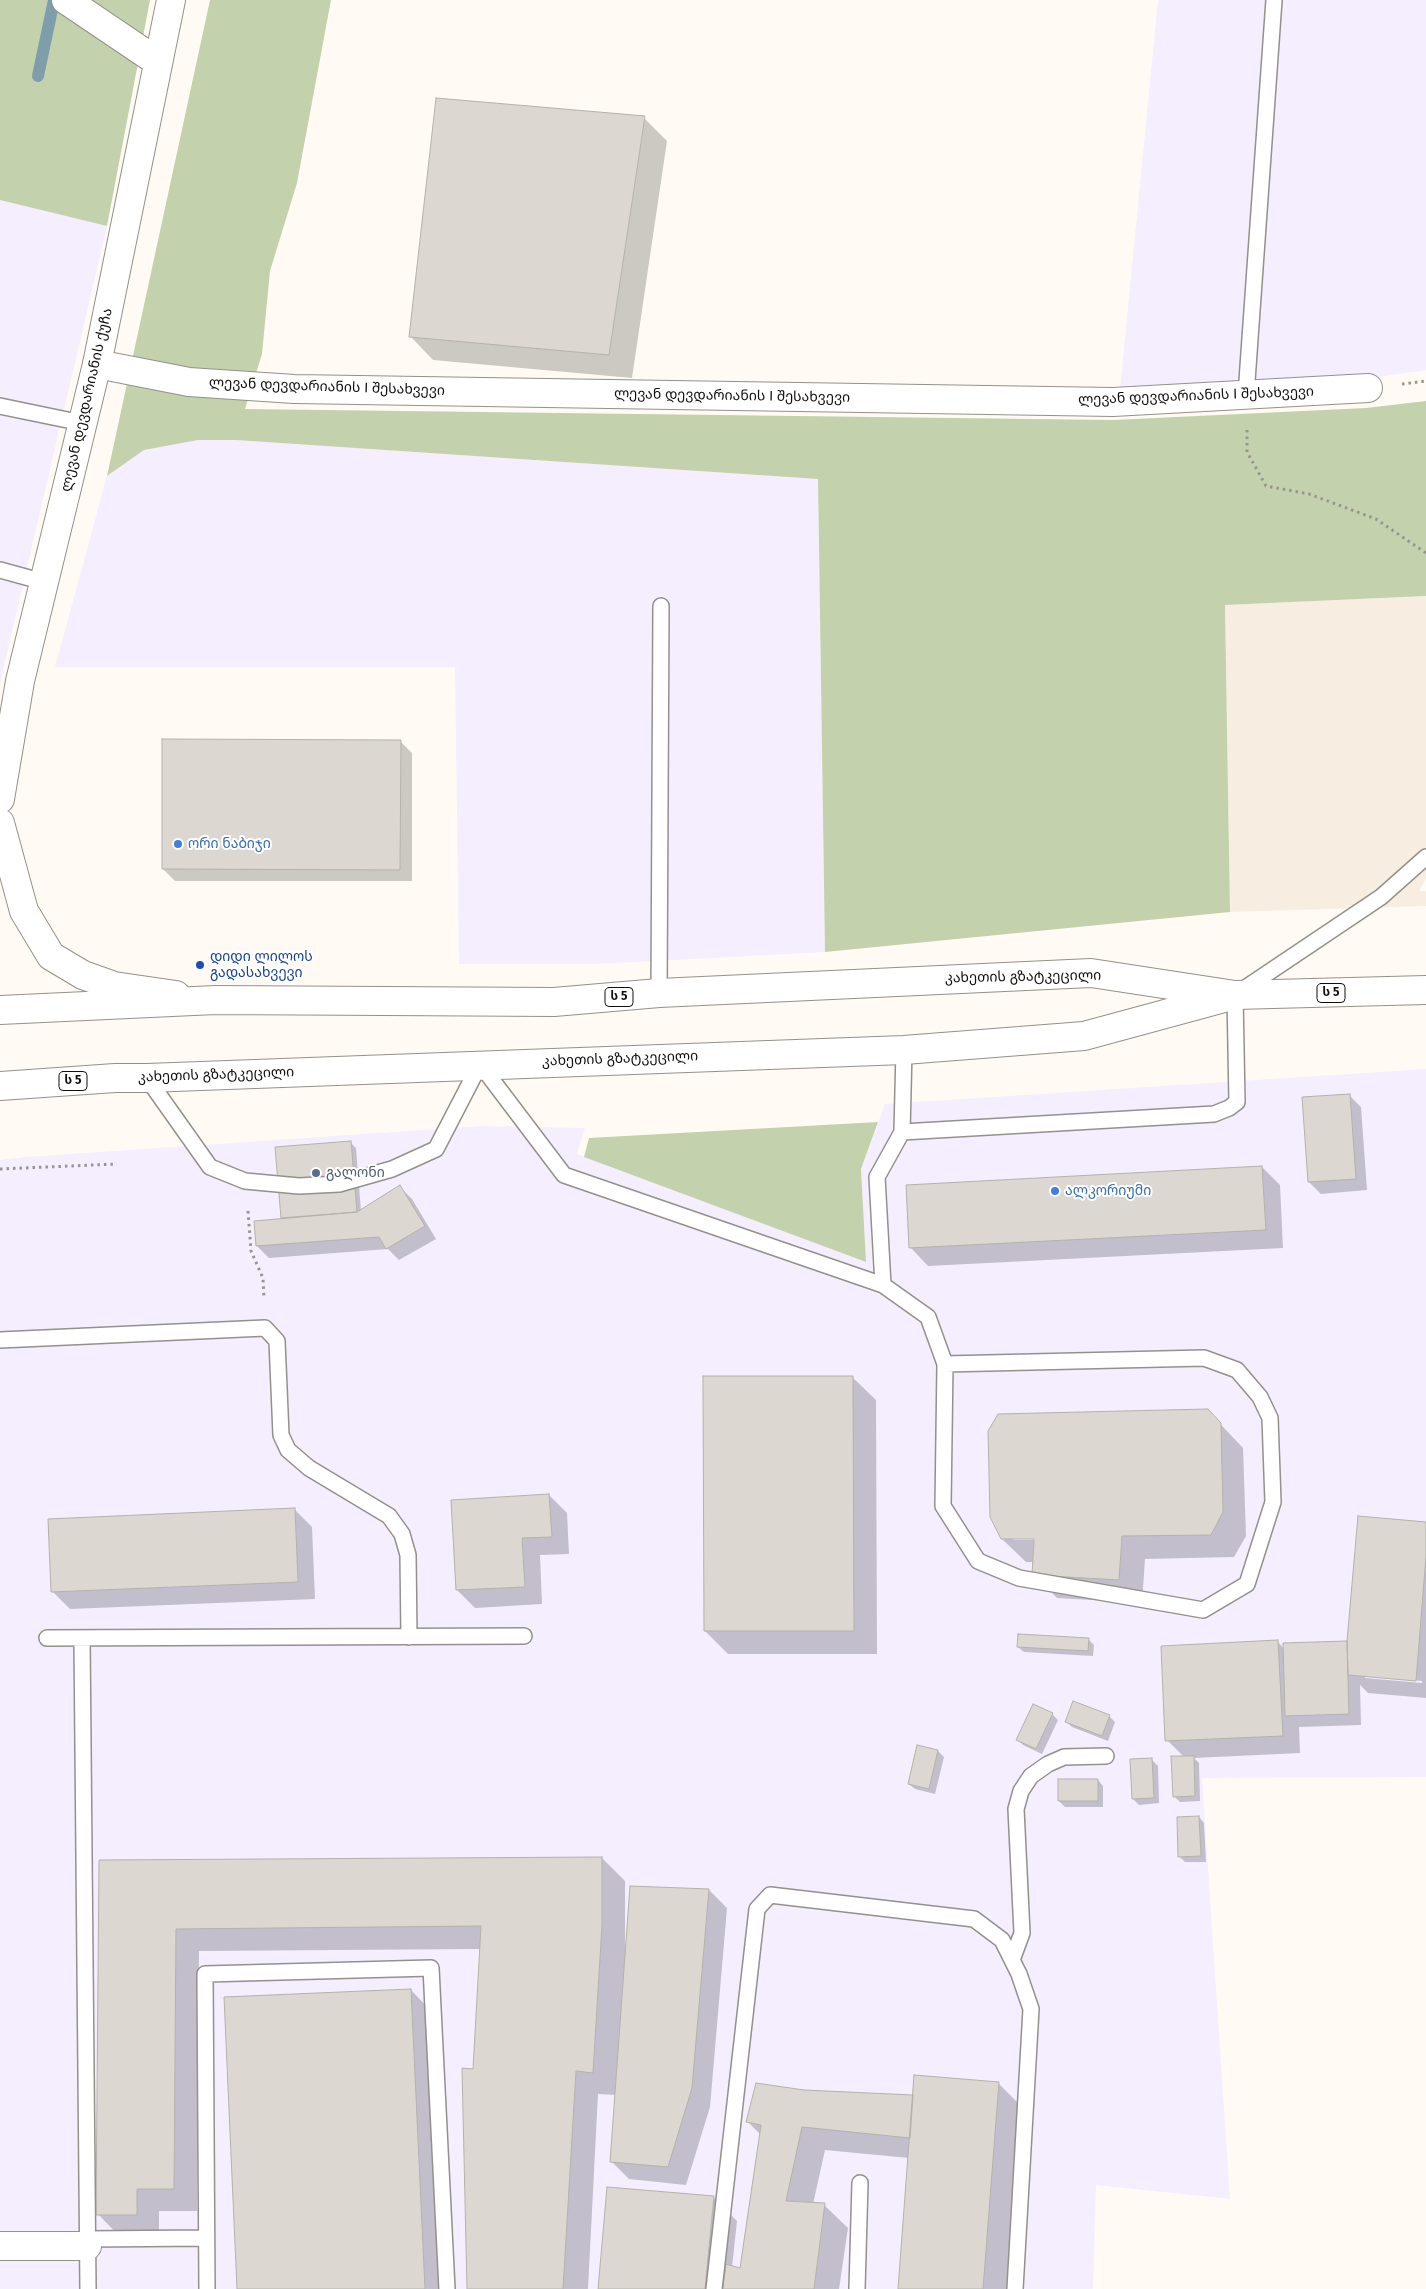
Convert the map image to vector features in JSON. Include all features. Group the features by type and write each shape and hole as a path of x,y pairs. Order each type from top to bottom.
{"main road":[{"path":"66,0 158,62"},
{"name":"ლევან დევდარიანის ქუჩა","path":"0,799 6,731 20,681 97,364 171,0"},
{"name":"ლევან დევდარიანის I შესახვევი","path":"97,364 189,382 294,388 1113,402 1368,388"},
{"path":"0,822 24,911 51,956 83,975 114,986 215,1000"},
{"name":"კახეთის გზატკეცილი","path":"0,1010 215,1000 554,1002 659,993 1091,973 1235,995 1426,990"},
{"name":"კახეთის გზატკეცილი","path":"0,1086 115,1078 904,1050 1084,1036 1235,995"},
{"path":"3,2251 87,2242"}],"lane":[{"path":"1246,394 1274,0"},
{"path":"0,406 82,423"},
{"path":"0,570 44,582"},
{"path":"659,993 661,606"},
{"path":"902,1132 1214,1114 1229,1108 1237,1102 1235,995 1381,897 1426,857"},
{"path":"883,1285 877,1177 902,1132 904,1050"},
{"path":"147,1078 210,1167 245,1181 299,1186 339,1184 392,1169 436,1148 480,1064 564,1175 883,1285 928,1318 945,1364 943,1506 978,1561 1019,1578 1203,1610 1247,1584 1274,1502 1270,1418 1260,1396 1237,1370 1204,1358 945,1364"},
{"path":"0,1340 265,1328 277,1341 281,1435 288,1450 309,1468 389,1516 402,1534 408,1555 409,1637"},
{"path":"47,1638 524,1636"},
{"path":"82,1638 88,2289"},
{"path":"1012,1960 1022,1933 1016,1809 1021,1791 1031,1776 1048,1764 1064,1757 1106,1756"},
{"path":"714,2289 757,1909 770,1895 974,1919 1002,1940 1031,2009 1015,2289"},
{"path":"206,2289 205,1974 431,1968 447,2289"},
{"path":"857,2289 860,2183"},
{"path":"87,2242 206,2238"}],"path":[{"path":"1246,394 1247,452 1266,486 1309,494 1376,518 1426,553"},
{"path":"0,1169 117,1164"},
{"path":"245,1181 251,1251 263,1278 265,1328"}],"shaded area":[{"path":"1158,0 1426,0 1426,370 1364,379 1120,389"},
{"path":"0,200 107,226 0,683"},
{"path":"198,440 236,440 818,479 825,952 597,964 459,964 455,667 55,667 107,476 144,450"},
{"path":"1426,596 1426,879 1419,891 1426,891 1426,906 1230,912 1225,605"},
{"path":"1426,1069 1426,1777 1202,1778 1230,2199 1096,2185 1093,2289 0,2289 0,1160 482,1126 585,1128 577,1154 866,1262 861,1169 885,1104"}],"green space":[{"path":"0,0 150,0 107,226 0,200"},
{"path":"210,0 331,0 297,183 270,271 262,354 245,409 1113,420 1366,408 1426,401 1426,596 1225,605 1230,912 825,952 818,479 236,440 198,440 144,450 107,476"},
{"path":"878,1122 861,1169 866,1262 584,1157 589,1138"}],"building":[{"path":"436,98 645,116 609,355 409,337"},
{"path":"162,739 401,740 400,870 162,869"},
{"path":"1350,1094 1356,1179 1308,1182 1302,1097"},
{"path":"351,1141 357,1212 281,1218 275,1147"},
{"path":"1262,1166 1266,1230 909,1248 906,1185"},
{"path":"400,1185 425,1226 386,1249 379,1237 256,1246 254,1221 357,1212"},
{"path":"703,1376 853,1376 854,1631 704,1631"},
{"path":"1208,1409 1221,1423 1223,1512 1211,1535 1122,1536 1119,1580 1032,1575 1034,1539 1001,1539 990,1517 988,1431 998,1414"},
{"path":"549,1494 552,1537 522,1538 525,1587 456,1590 451,1500"},
{"path":"295,1508 298,1582 51,1592 48,1519"},
{"path":"1358,1516 1426,1522 1426,1556 1416,1681 1348,1675 1347,1641"},
{"path":"1018,1634 1089,1638 1088,1651 1017,1647"},
{"path":"1278,1640 1283,1736 1165,1741 1161,1646"},
{"path":"1347,1641 1349,1714 1285,1716 1283,1643"},
{"path":"1073,1701 1110,1715 1102,1736 1065,1722"},
{"path":"1033,1704 1053,1713 1036,1749 1016,1740"},
{"path":"917,1745 938,1750 929,1789 908,1784"},
{"path":"1171,1756 1194,1756 1195,1796 1173,1797"},
{"path":"1152,1758 1154,1798 1132,1799 1130,1759"},
{"path":"1058,1779 1098,1779 1098,1801 1058,1801"},
{"path":"1199,1816 1201,1856 1178,1857 1177,1817"},
{"path":"602,1857 602,1925 593,2073 576,2071 563,2289 467,2289 462,2068 473,2069 481,1926 176,1929 174,2189 137,2189 137,2215 96,2215 99,1860"},
{"path":"630,1886 709,1889 692,2088 668,2167 610,2162"},
{"path":"411,1989 425,2289 237,2289 224,1997"},
{"path":"914,2075 999,2082 983,2289 898,2289"},
{"path":"756,2083 804,2090 913,2095 910,2138 802,2127 786,2201 825,2203 814,2289 723,2289 726,2264 740,2268 761,2125 746,2122"},
{"path":"607,2187 714,2196 705,2289 598,2289"}],"waterway":[{"path":"38,76 54,0"}],"place":[{"name":"ორი ნაბიჯი","path":"178,844"},
{"name":"დიდი ლილოს გადასახვევი","path":"200,965"},
{"name":"გალონი","path":"316,1173"},
{"name":"ალკორიუმი","path":"1055,1191"}]}
